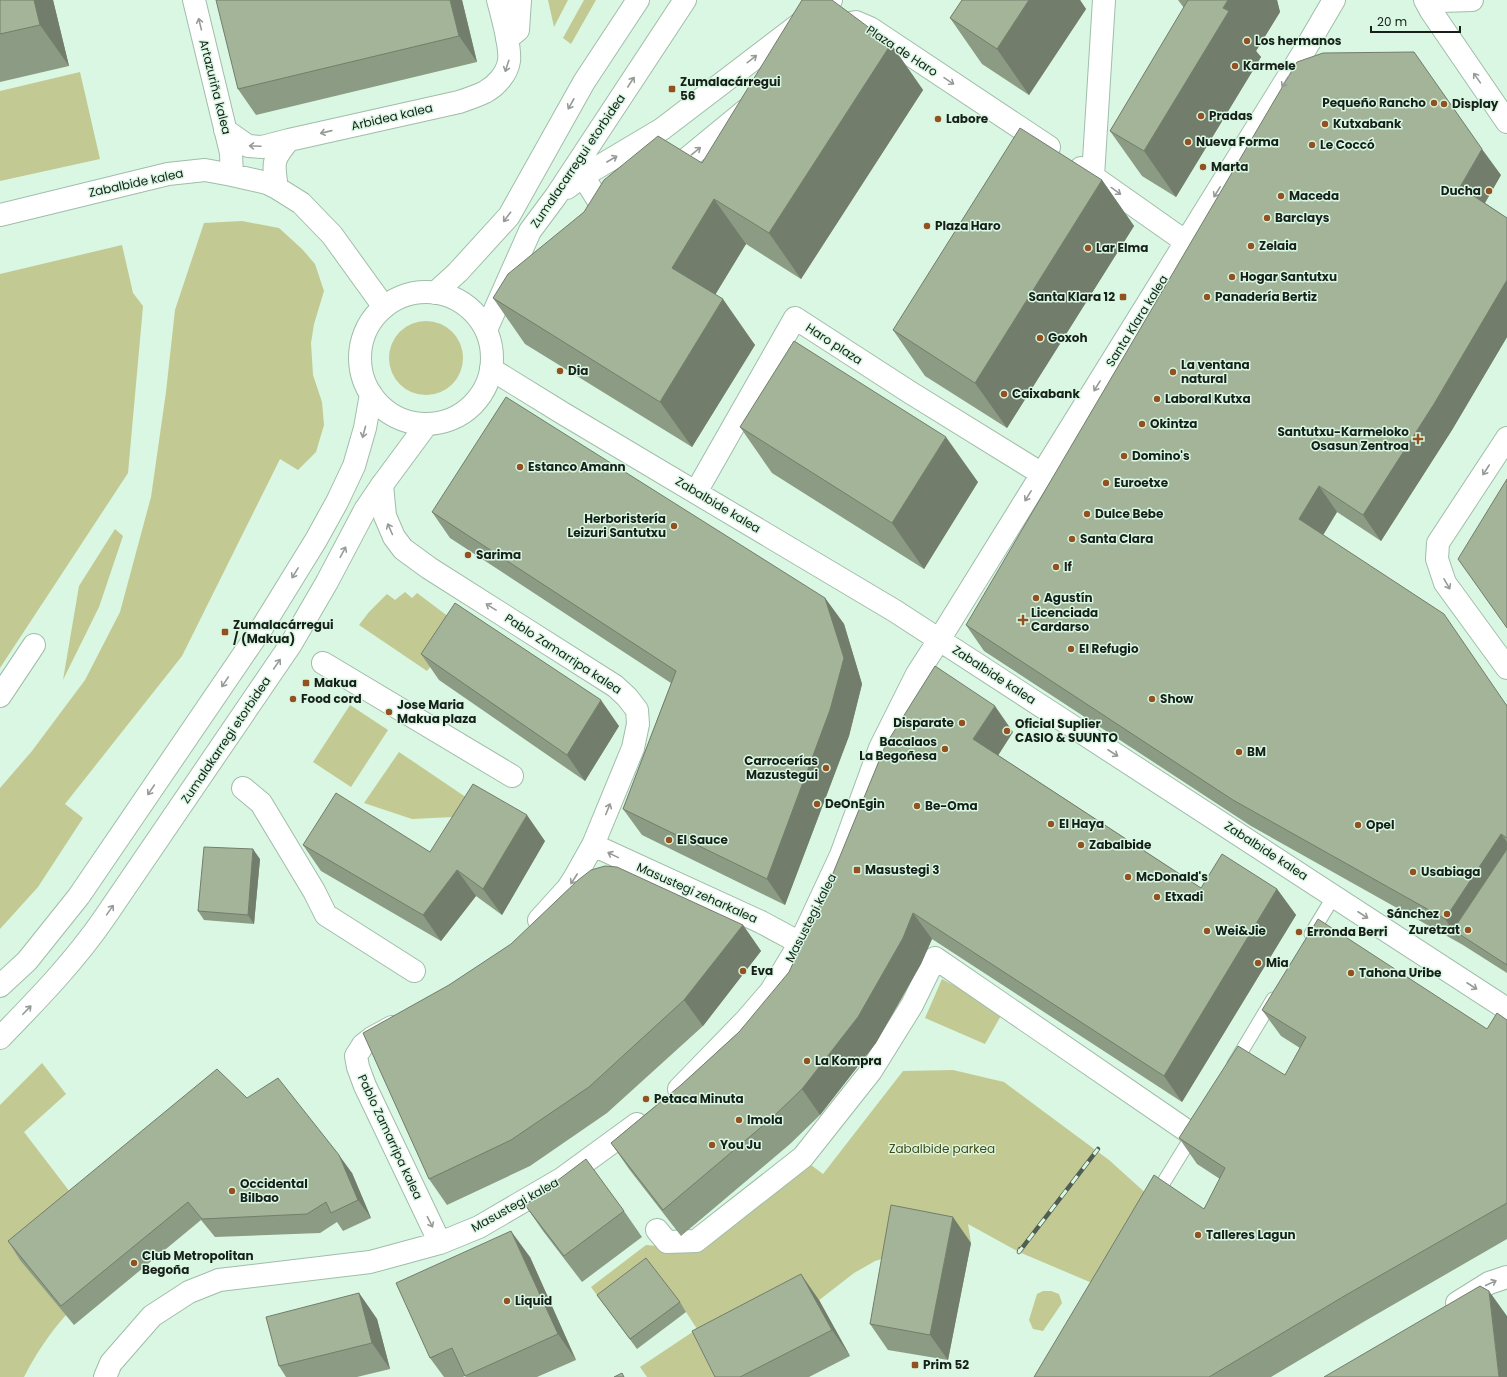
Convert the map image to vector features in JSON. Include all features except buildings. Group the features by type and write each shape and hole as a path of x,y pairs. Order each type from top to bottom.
{"street":[{"name":"Artazuriña kalea","path":"194,0 231,153 232,175"},
{"name":"Arbidea kalea","path":"225,130 248,146 262,147 459,102 486,92 498,83 505,72 509,61 507,39 498,0"},
{"path":"507,39 518,30 520,0"},
{"path":"435,292 458,272 509,216 584,82 623,0"},
{"path":"584,82 638,0"},
{"name":"Zumalacarregui etorbidea","path":"486,330 530,231 556,196 685,0"},
{"path":"556,196 582,176 662,129 831,0"},
{"path":"1094,176 1104,0"},
{"name":"Santa Klara kalea","path":"939,640 1303,53 1334,0"},
{"path":"1425,0 1431,12 1507,122"},
{"path":"1439,0 1472,0"},
{"name":"Plaza de Haro","path":"826,36 837,26 845,23 856,22 870,28 1094,176 1186,242"},
{"path":"582,176 601,205 616,212 642,195 760,99"},
{"path":"278,188 274,166 277,154 289,140"},
{"name":"Zabalbide kalea","path":"0,215 168,174 205,170 266,183 278,188 302,203 332,234 384,307"},
{"path":"435,292 451,297 465,305 477,316 486,330 492,349 491,369 487,384 480,398 457,417 443,423 427,424 410,422 395,416 382,406 371,394 365,382 361,368 362,341 367,328 384,307 411,294 435,292"},
{"name":"Haro plaza","path":"696,492 795,318 911,393 1042,474"},
{"name":"Zabalbide kalea","path":"491,369 895,611 1507,1009"},
{"path":"0,986 27,961 79,896 263,626 316,540 351,473 365,428 371,394"},
{"name":"Zumalakarregi etorbidea","path":"0,1038 34,1003 89,940 110,910 291,644 327,582 365,510 427,424"},
{"path":"1507,438 1438,543 1437,559 1445,583 1507,668"},
{"name":"Pablo Zamarripa kalea","path":"382,485 385,516 394,536 403,549 429,568 615,686 627,697 637,710 638,724 633,748 593,845 568,888 536,923 525,932"},
{"name":"Masustegi kalea","path":"104,1372 152,1316 189,1292 219,1280 370,1262 440,1243 479,1226 563,1178 657,1109 746,1020 766,997 800,943 841,855 880,748 917,674 939,640"},
{"path":"0,696 34,645"},
{"path":"323,663 512,776"},
{"path":"243,788 261,803 314,891 326,915 414,971"},
{"name":"Masustegi zeharkalea","path":"593,845 761,922 800,943"},
{"path":"657,1230 667,1242 696,1240 803,1157 871,1072 912,1005 935,958 1196,1128"},
{"name":"Pablo Zamarripa kalea","path":"410,1016 372,1038 363,1045 356,1056 358,1067 365,1086 440,1243"},
{"path":"1438,1315 1490,1283 1507,1277"}],"lane":[{"path":"1306,943 1334,896"},
{"path":"1228,1073 1277,991"},
{"path":"1162,1185 1196,1128"}],"green space":[{"path":"548,0 568,0 554,27"},
{"path":"584,0 596,0 571,44 563,38"},
{"path":"80,72 100,159 0,181 0,91"},
{"path":"242,221 279,228 302,249 315,264 324,291 314,324 311,343 313,375 322,402 324,425 316,452 298,470 280,459 182,656 65,804 83,818 38,887 0,929 0,788 32,751 85,680 120,612 151,497 166,392 175,310 204,223"},
{"path":"122,245 133,293 143,306 128,473 0,668 0,274"},
{"path":"426,321 440,324 452,332 460,344 463,358 460,372 452,384 440,392 426,395 412,392 400,384 392,372 389,358 392,344 400,332 412,324"},
{"path":"115,529 123,536 99,607 63,680 79,586"},
{"path":"405,592 412,598 417,593 461,626 427,671 359,625 369,612 387,594 395,600"},
{"path":"350,705 388,730 351,787 313,762"},
{"path":"399,752 479,806 473,816 412,819 364,803"},
{"path":"942,979 1003,1012 985,1044 925,1018"},
{"path":"42,1063 66,1094 24,1132 83,1209 21,1259 66,1315 43,1345 24,1377 0,1377 0,1105"},
{"name":"Zabalbide parkea","path":"953,1070 1004,1082 1109,1160 1149,1196 1118,1294 1019,1252 968,1224 971,1243 909,1231 892,1256 875,1261 854,1273 720,1377 647,1377 640,1367 697,1329 653,1267 604,1305 591,1287 646,1245 701,1250 807,1162 823,1174 903,1071"},
{"path":"1043,1291 1051,1291 1059,1294 1062,1303 1043,1331 1033,1329 1029,1320 1037,1294"}],"railway":[{"path":"1020,1249 1019,1252 1098,1149"}],"place":[{"name":"Los hermanos","path":"1247,41"},
{"name":"Karmele","path":"1235,66"},
{"name":"Zumalacárregui 56","path":"672,89"},
{"name":"Pequeño Rancho","path":"1434,103"},
{"name":"Display","path":"1444,104"},
{"name":"Pradas","path":"1201,116"},
{"name":"Labore","path":"938,119"},
{"name":"Kutxabank","path":"1325,124"},
{"name":"Nueva Forma","path":"1188,142"},
{"name":"Le Coccó","path":"1312,145"},
{"name":"Marta","path":"1203,167"},
{"name":"Ducha","path":"1489,191"},
{"name":"Maceda","path":"1281,196"},
{"name":"Barclays","path":"1267,218"},
{"name":"Plaza Haro","path":"927,226"},
{"name":"Zelaia","path":"1251,246"},
{"name":"Lar Elma","path":"1088,248"},
{"name":"Hogar Santutxu","path":"1232,277"},
{"name":"Santa Klara 12","path":"1123,297"},
{"name":"Panadería Bertiz","path":"1207,297"},
{"name":"Goxoh","path":"1040,338"},
{"name":"Dia","path":"560,371"},
{"name":"La ventana natural","path":"1173,372"},
{"name":"Caixabank","path":"1004,394"},
{"name":"Laboral Kutxa","path":"1157,399"},
{"name":"Okintza","path":"1142,424"},
{"name":"Santutxu-Karmeloko Osasun Zentroa","path":"1418,439"},
{"name":"Domino's","path":"1124,456"},
{"name":"Estanco Amann","path":"520,467"},
{"name":"Euroetxe","path":"1106,483"},
{"name":"Dulce Bebe","path":"1087,514"},
{"name":"Herboristería Leizuri Santutxu","path":"674,526"},
{"name":"Santa Clara","path":"1072,539"},
{"name":"Sarima","path":"468,555"},
{"name":"If","path":"1056,567"},
{"name":"Agustín","path":"1036,598"},
{"name":"Licenciada Cardarso","path":"1023,620"},
{"name":"Zumalacárregui / (Makua)","path":"225,632"},
{"name":"El Refugio","path":"1071,649"},
{"name":"Makua","path":"306,683"},
{"name":"Food cord","path":"293,699"},
{"name":"Show","path":"1152,699"},
{"name":"Jose Maria Makua plaza","path":"389,712"},
{"name":"Disparate","path":"962,723"},
{"name":"Oficial Suplier CASIO & SUUNTO","path":"1007,731"},
{"name":"Bacalaos La Begoñesa","path":"945,749"},
{"name":"BM","path":"1239,752"},
{"name":"Carrocerías Mazustegui","path":"826,768"},
{"name":"DeOnEgin","path":"817,804"},
{"name":"Be-Oma","path":"917,806"},
{"name":"El Haya","path":"1051,824"},
{"name":"Opel","path":"1358,825"},
{"name":"El Sauce","path":"669,840"},
{"name":"Zabalbide","path":"1081,845"},
{"name":"Masustegi 3","path":"857,870"},
{"name":"Usabiaga","path":"1413,872"},
{"name":"McDonald's","path":"1128,877"},
{"name":"Etxadi","path":"1157,897"},
{"name":"Sánchez","path":"1447,914"},
{"name":"Zuretzat","path":"1468,930"},
{"name":"Wei&Jie","path":"1207,931"},
{"name":"Erronda Berri","path":"1299,932"},
{"name":"Mia","path":"1258,963"},
{"name":"Eva","path":"743,971"},
{"name":"Tahona Uribe","path":"1351,973"},
{"name":"La Kompra","path":"807,1061"},
{"name":"Petaca Minuta","path":"646,1099"},
{"name":"Imola","path":"739,1120"},
{"name":"You Ju","path":"712,1145"},
{"name":"Occidental Bilbao","path":"232,1191"},
{"name":"Talleres Lagun","path":"1198,1235"},
{"name":"Club Metropolitan Begoña","path":"134,1263"},
{"name":"Liquid","path":"507,1301"},
{"name":"Prim 52","path":"915,1365"}]}
